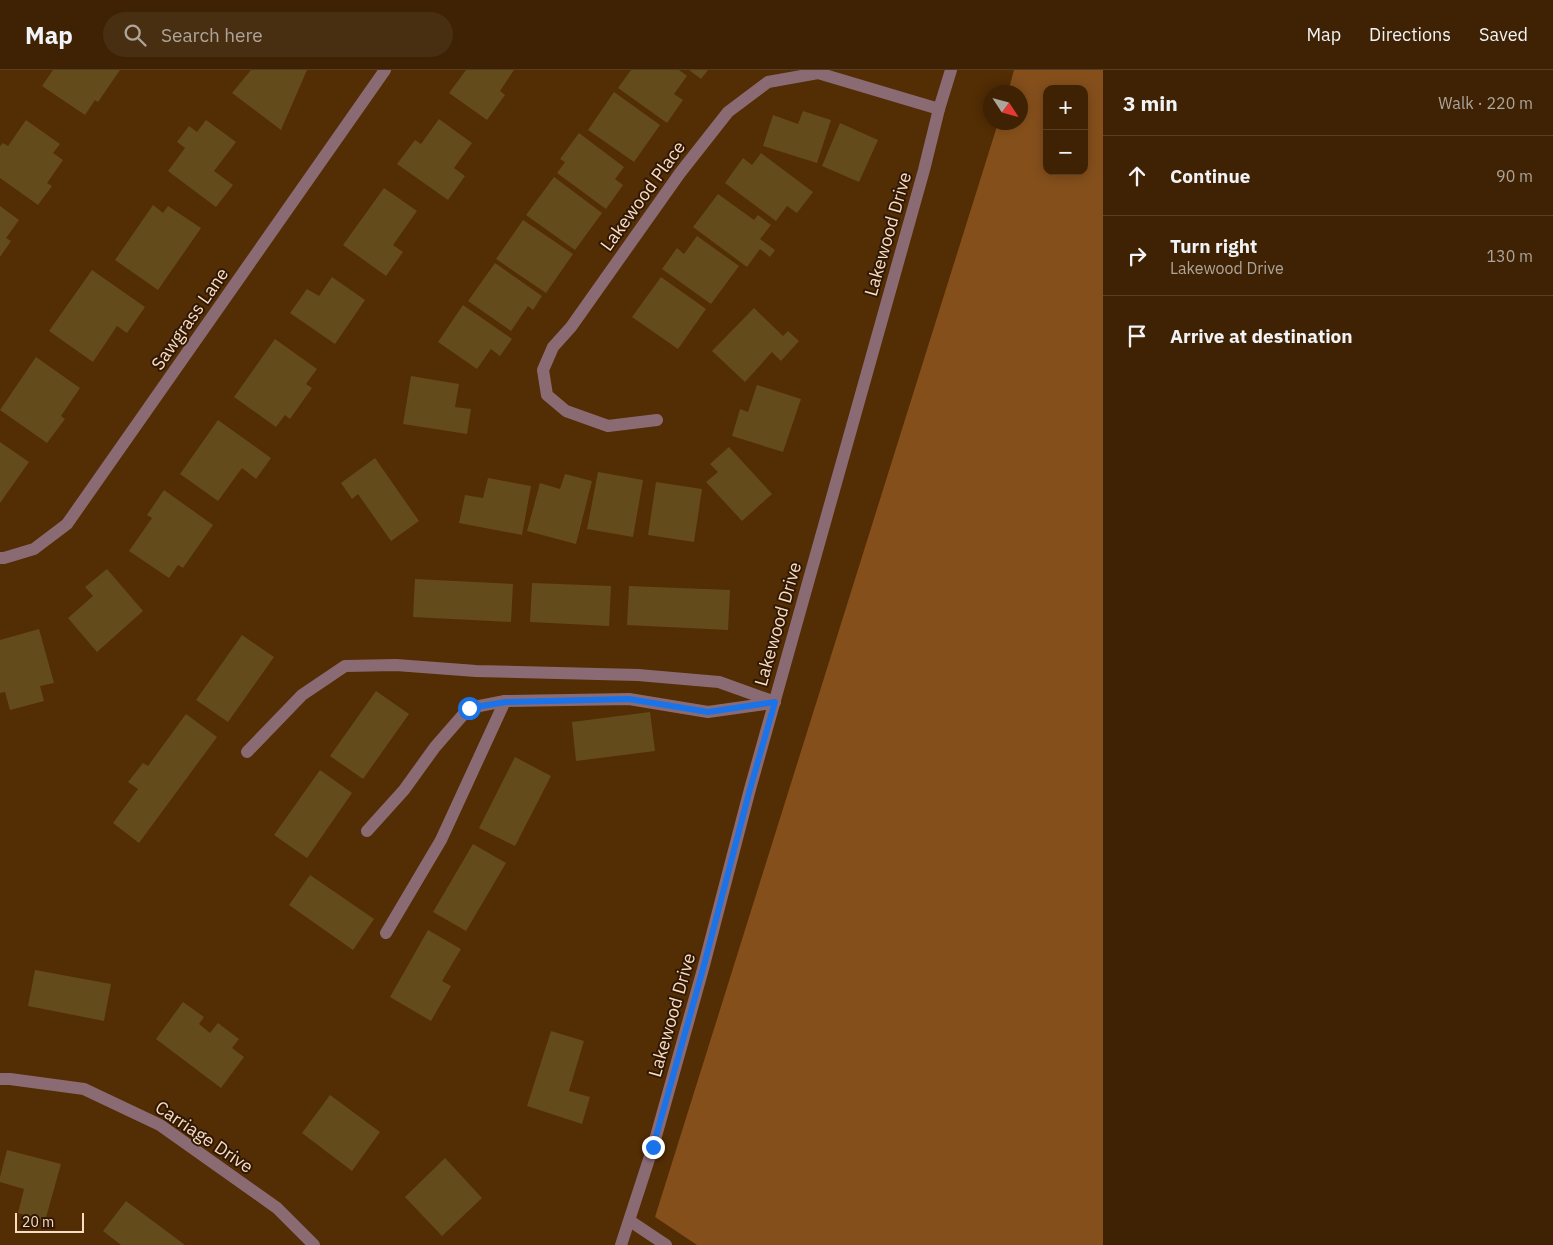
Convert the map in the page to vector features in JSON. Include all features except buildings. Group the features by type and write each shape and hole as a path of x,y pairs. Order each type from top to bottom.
{"street":[{"name":"Sawgrass Lane","path":"0,558 34,549 67,524 384,70"},
{"name":"Lakewood Drive","path":"621,1245 653,1147 703,969 750,789 924,170 938,109 951,70"},
{"name":"Lakewood Place","path":"657,420 608,426 566,411 547,395 543,370 553,347 571,327 680,173 728,112 768,82 818,72 938,109"},
{"path":"247,752 302,695 344,666 396,665 476,671 638,674 719,682 775,702"},
{"path":"367,831 404,790 435,747 469,708 506,702 629,699 708,712 775,702"},
{"path":"386,934 441,840 506,702"},
{"name":"Carriage Drive","path":"0,1079 84,1089 160,1125 277,1208 314,1245"},
{"path":"630,1220 666,1245"}],"shaded area":[{"path":"1014,70 1103,70 1103,1245 697,1245 655,1217 996,130 1028,130 1028,85 1010,85"}],"route":[{"path":"469,708 506,702 629,699 708,712 775,702 653,1147"}]}
